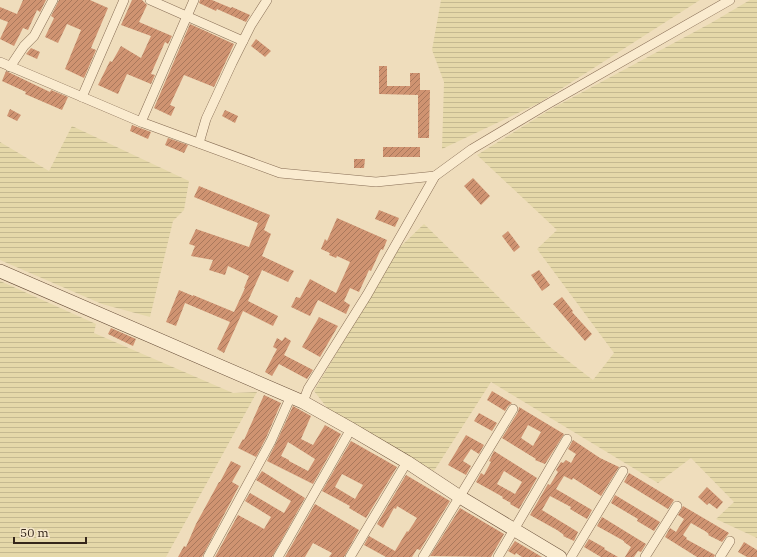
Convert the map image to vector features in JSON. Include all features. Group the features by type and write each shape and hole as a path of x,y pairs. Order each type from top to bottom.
{"street":[{"path":"10,67 24,46 34,36 53,0"},
{"path":"82,97 124,0"},
{"path":"150,0 243,41"},
{"path":"141,122 194,0"},
{"path":"199,143 206,119 243,41 267,0"},
{"path":"303,402 308,389 367,294 436,176 478,146 546,105 730,0"},
{"path":"0,62 141,122 280,173 376,182 436,176"},
{"path":"0,272 303,402 407,462 460,497 560,557"},
{"path":"208,557 270,441 291,396"},
{"path":"423,557 513,408"},
{"path":"278,557 351,429"},
{"path":"498,557 567,439"},
{"path":"350,557 407,462"},
{"path":"571,557 623,471"},
{"path":"645,557 677,506"},
{"path":"720,557 730,541"}],"shaded area":[{"path":"441,0 700,0 539,103 442,149 444,82 432,50"},
{"path":"750,0 757,0 757,538 716,519 734,502 691,458 658,483 491,382 434,471 328,409 314,391 400,247 424,224 550,347 593,380 614,353 537,249 557,230 477,155 551,109 711,23"},
{"path":"72,126 189,181 184,210 173,221 150,317 102,304 0,260 0,142 49,171"},
{"path":"0,281 96,324 94,333 233,393 257,392 166,557 0,557"}],"building":[{"path":"23,0 46,0 40,12 37,10 28,30 23,28 14,46 0,39 8,22 0,19 0,7 17,14"},
{"path":"59,0 90,0 108,8 91,48 96,50 84,78 65,69 81,30 67,24 58,43 45,37 54,18 51,16"},
{"path":"132,0 142,0 147,5 139,22 172,36 168,44 165,42 151,74 155,75 151,84 127,74 118,94 98,85 110,61 112,62 121,46 141,58 151,36 121,25"},
{"path":"200,0 212,0 250,15 246,22 199,3"},
{"path":"190,24 234,44 214,87 184,75 170,105 175,107 171,116 154,108"},
{"path":"256,39 271,51 265,57 251,46"},
{"path":"31,48 40,52 37,59 26,54"},
{"path":"379,66 387,66 387,86 410,86 410,73 420,73 420,90 430,90 429,138 418,138 418,95 379,94"},
{"path":"6,71 50,92 51,90 68,97 62,110 25,94 26,92 2,81"},
{"path":"10,109 21,115 17,121 7,116"},
{"path":"225,110 238,116 235,123 222,116"},
{"path":"132,125 151,132 148,139 130,131"},
{"path":"168,138 188,145 184,153 165,145"},
{"path":"383,147 420,147 420,157 383,157"},
{"path":"354,159 365,159 364,168 354,168"},
{"path":"473,178 490,196 481,205 464,186"},
{"path":"199,186 270,215 264,230 271,234 262,256 294,271 288,282 262,270 248,301 278,316 273,326 243,311 224,353 217,349 230,322 185,303 176,326 166,322 179,290 234,312 249,276 228,266 225,275 209,270 213,260 191,256 195,246 189,244 196,229 249,247 258,223 194,197"},
{"path":"379,210 399,218 395,227 375,219"},
{"path":"337,218 387,240 383,250 381,249 371,271 369,270 359,292 350,288 344,301 350,305 346,314 318,300 310,316 291,307 296,297 300,298 310,279 336,293 350,262 337,256 336,258 329,255 330,253 321,249 325,239 327,241"},
{"path":"508,231 520,247 514,252 502,236"},
{"path":"539,270 550,285 542,291 531,275"},
{"path":"562,297 573,311 572,312 592,334 585,341 553,304"},
{"path":"319,317 338,326 320,357 302,347"},
{"path":"111,328 136,339 133,346 108,334"},
{"path":"285,337 291,341 284,355 313,370 307,379 279,364 272,376 265,372 277,349 273,347 277,338 282,341"},
{"path":"492,391 512,403 505,411 487,400"},
{"path":"264,395 281,403 256,457 238,448 243,439 244,440"},
{"path":"293,406 311,416 301,439 313,445 325,425 341,434 313,484 267,461","holes":["288,442 315,459 308,471 281,456"]},
{"path":"519,407 564,434 545,464 535,460 536,459 502,438 518,412","holes":["528,425 541,432 533,446 521,438"]},
{"path":"479,413 497,423 492,431 474,421"},
{"path":"466,435 484,445 479,454 471,449 463,461 471,466 466,475 448,465"},
{"path":"573,440 600,458 619,467 601,496 573,478 572,480 564,476 556,489 592,510 587,519 570,509 571,507 550,496 542,510 578,532 574,541 563,536 564,535 557,530 530,515 548,484 550,485 558,472 556,470 561,462 563,463 566,460 571,463 576,454 568,449"},
{"path":"351,441 397,467 366,518 349,508 350,506 322,491","holes":["342,474 363,485 355,499 335,487"]},
{"path":"494,451 537,478 519,509 502,498 503,497 476,482 481,473 484,475 491,462 489,461","holes":["504,471 522,482 515,494 497,484"]},
{"path":"231,461 241,466 232,482 239,486 202,557 178,557 184,546 186,547 196,524"},
{"path":"262,471 305,498 272,557 215,557 238,515 264,529 271,517 245,501 250,493 284,513 291,501 256,480"},
{"path":"629,473 674,500 668,509 624,482"},
{"path":"406,475 450,501 420,550 417,549 412,557 386,557 364,545 369,536 395,551 417,518 397,506 396,509 394,508 383,528 377,524"},
{"path":"707,487 723,502 717,509 709,503 707,505 698,497"},
{"path":"615,495 660,522 654,531 637,521 638,519 611,503"},
{"path":"315,504 359,530 344,557 329,557 332,553 313,543 305,557 285,557"},
{"path":"683,506 729,533 722,542 708,535 709,534 705,531 691,523 683,535 687,538 686,539 715,555 714,557 697,557 665,537 670,528 676,532 684,519 678,515"},
{"path":"460,508 504,534 491,557 430,556"},
{"path":"602,517 646,544 641,552 638,551 634,557 625,557 631,547 624,541 597,526"},
{"path":"589,539 618,557 601,557 584,547"},
{"path":"515,541 542,557 522,557 516,553 515,555 508,551"},
{"path":"744,542 757,550 757,557 747,557 738,552"}]}
